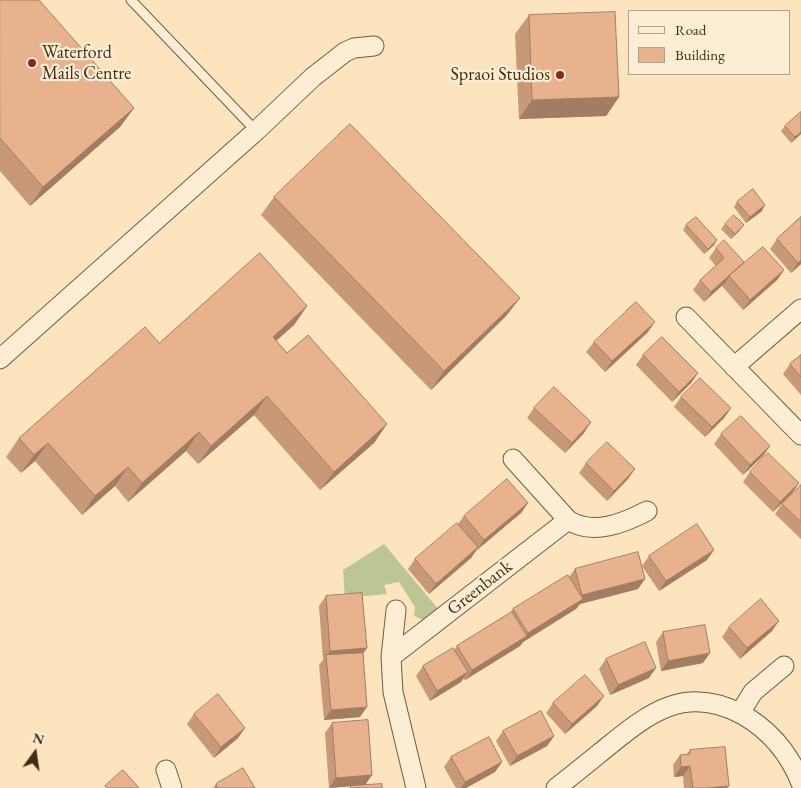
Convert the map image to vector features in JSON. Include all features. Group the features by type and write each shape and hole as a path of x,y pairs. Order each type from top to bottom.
{"street":[{"path":"0,359 336,58 354,48 374,46"},
{"path":"734,367 801,309"},
{"path":"686,317 801,435"},
{"path":"513,459 568,520 588,527 608,526 629,520 647,511"},
{"name":"Greenbank","path":"391,657 568,520"},
{"path":"396,610 391,657 392,692 416,788"},
{"path":"740,713 753,692 784,666"},
{"path":"556,788 656,711 671,705 700,702 740,713 757,723 777,742 792,764 801,783"},
{"path":"166,770 172,788"}],"lane":[{"path":"131,0 256,131"}],"green space":[{"path":"384,544 439,610 424,620 414,616 415,607 399,582 384,585 387,594 345,598 343,570"}],"building":[{"name":"Waterford Mails Centre","path":"0,0 39,0 134,108 43,187 0,138"},
{"name":"Spraoi Studios","path":"615,12 619,97 532,100 529,15"},
{"path":"801,112 801,132 795,137 785,126"},
{"path":"350,124 520,298 444,371 274,197"},
{"path":"753,189 765,205 750,217 737,202"},
{"path":"734,215 744,225 735,234 725,224"},
{"path":"696,217 717,240 708,249 686,225"},
{"path":"801,217 801,260 798,263 777,239"},
{"path":"724,240 744,262 711,292 700,280 724,258 716,248"},
{"path":"763,247 784,270 750,300 729,276"},
{"path":"260,253 307,306 273,337 287,353 308,335 387,424 334,472 267,396 211,446 199,432 142,483 128,467 95,496 48,443 34,455 19,438 145,327 159,343"},
{"path":"636,302 655,322 612,361 594,342"},
{"path":"662,337 698,373 679,392 643,355"},
{"path":"801,355 801,377 790,364"},
{"path":"700,378 731,408 712,427 681,397"},
{"path":"554,387 591,422 572,443 534,408"},
{"path":"741,416 770,446 750,465 721,434"},
{"path":"607,442 635,469 614,491 586,463"},
{"path":"768,453 799,483 780,502 750,472"},
{"path":"507,479 528,503 484,540 464,516"},
{"path":"801,485 801,522 782,504"},
{"path":"457,523 478,547 436,584 415,559"},
{"path":"697,524 714,550 666,581 649,556"},
{"path":"638,552 645,579 582,595 575,569"},
{"path":"568,575 583,599 528,633 513,609"},
{"path":"362,593 367,648 330,651 326,596"},
{"path":"761,599 779,621 747,648 729,627"},
{"path":"512,612 527,636 472,670 457,646"},
{"path":"705,625 710,653 668,661 663,632"},
{"path":"645,642 656,668 618,685 606,659"},
{"path":"453,648 468,672 437,691 423,666"},
{"path":"363,653 367,707 331,710 326,655"},
{"path":"585,675 604,696 572,724 553,703"},
{"path":"218,694 245,728 221,747 194,714"},
{"path":"541,711 554,736 517,756 503,731"},
{"path":"368,720 372,775 336,778 332,723"},
{"path":"489,737 502,762 465,782 451,757"},
{"path":"725,747 729,786 693,788 690,766 681,767 680,755 690,754 690,750"},
{"path":"243,768 255,788 218,788 216,784"},
{"path":"123,770 139,788 107,788 105,786"},
{"path":"382,784 382,788 351,788 350,786"}],"place":[{"name":"Waterford Mails Centre","path":"32,63"},
{"name":"Spraoi Studios","path":"560,75"}]}
